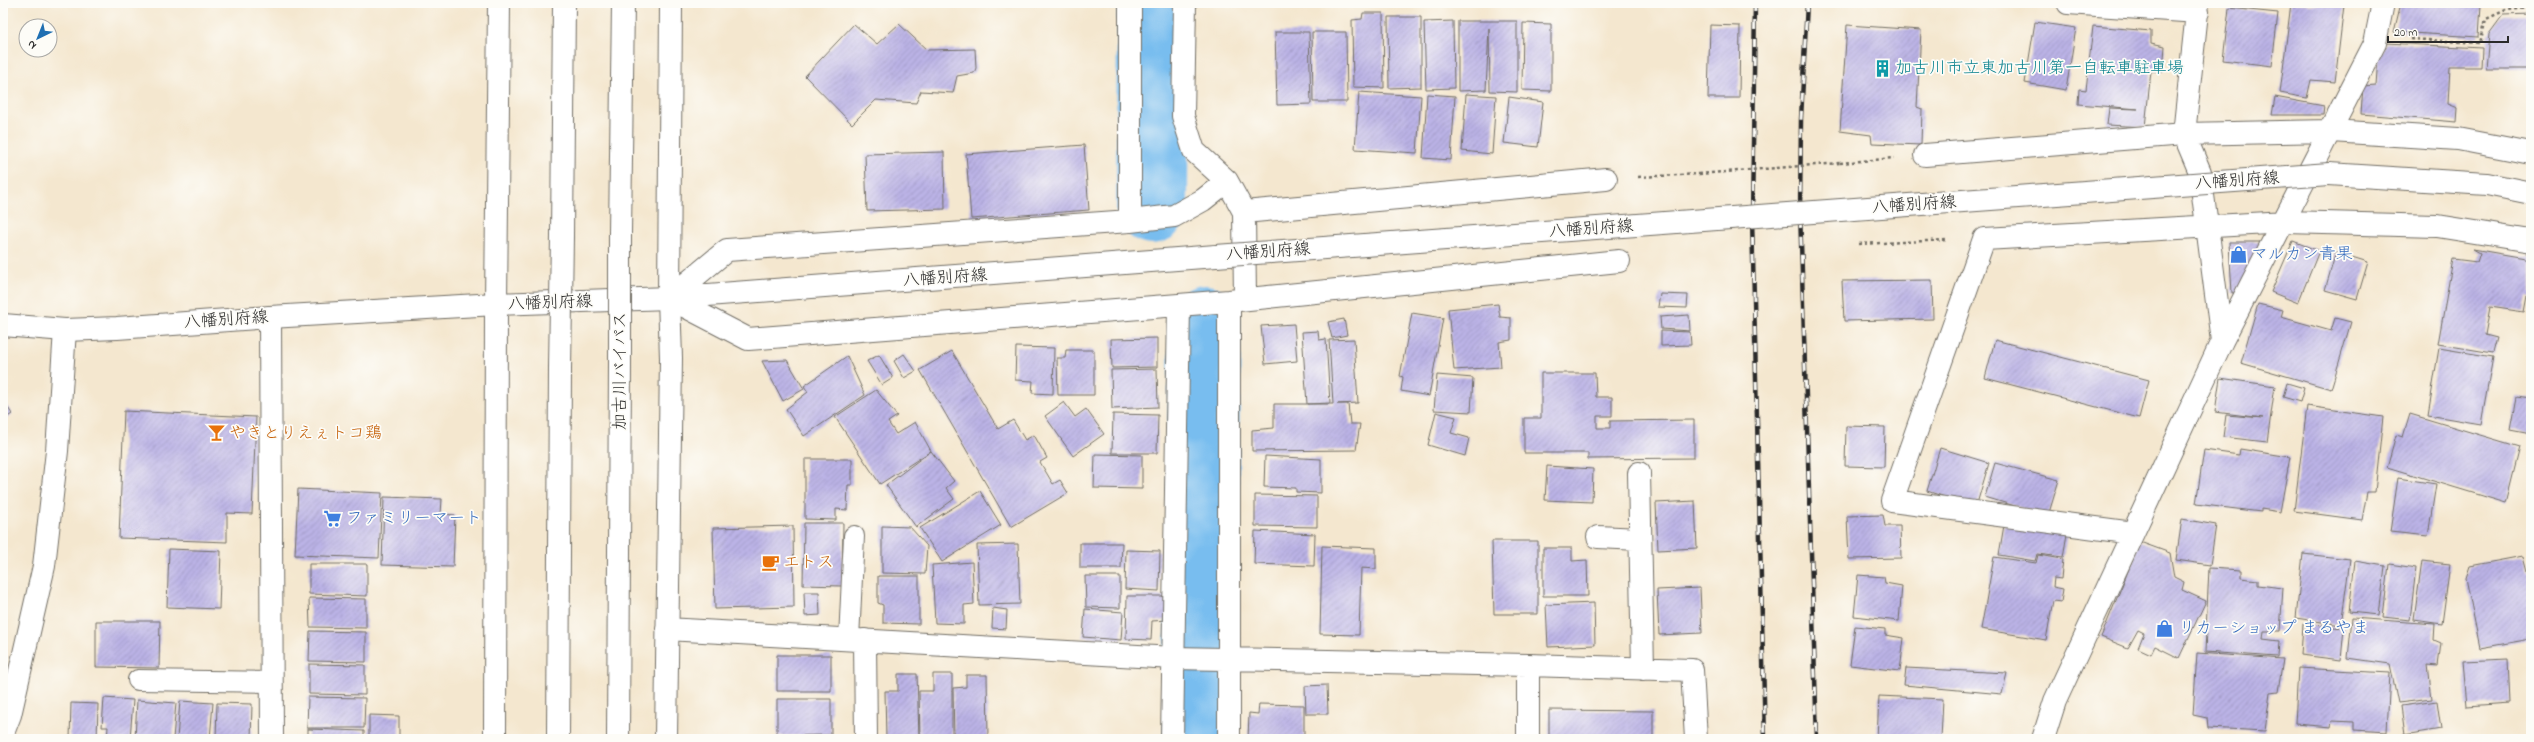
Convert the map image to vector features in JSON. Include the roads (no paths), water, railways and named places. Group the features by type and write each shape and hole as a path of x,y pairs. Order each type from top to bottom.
{"main road":[{"path":"495,739 496,304 499,3"},
{"path":"558,739 564,3"},
{"name":"加古川バイパス","path":"618,739 620,233 624,3"},
{"path":"666,739 671,358 669,298 671,3"},
{"path":"1130,3 1130,221"},
{"path":"1185,3 1183,116 1194,151 1227,181 1244,212 1237,300 1222,659 1229,739"},
{"path":"2068,3 2198,8 2184,134 2200,172 2222,341"},
{"path":"2043,739 2055,701 2222,341 2286,222 2377,37 2383,3"},
{"path":"1925,155 2184,134 2331,131 2458,139 2531,153"},
{"name":"八幡別府線","path":"3,325 65,330 117,328 270,317 496,304 669,298 2329,174 2487,184 2531,193"},
{"path":"1244,212 1606,179"},
{"path":"669,298 727,250 1130,221 1174,216 1203,200 1227,181"},
{"path":"2133,533 1892,502 1984,239 2207,225 2286,222 2437,226 2531,240"},
{"path":"669,298 748,339 1237,300 1619,261"},
{"path":"1172,739 1179,658 1179,305"},
{"path":"270,317 272,739"},
{"path":"3,733 10,716 44,566 57,451 65,330"},
{"path":"1639,472 1639,539 1643,669"},
{"path":"1598,537 1639,539"},
{"path":"667,629 1179,658 1692,670 1696,739"},
{"path":"857,639 866,739"},
{"path":"1528,665 1528,739"}],"lane":[{"path":"854,536 857,639"},
{"path":"138,680 272,682"}],"waterway":[{"path":"1152,208 1153,3"},
{"path":"1199,739 1205,321"}],"railway":[{"path":"1755,3 1752,218 1765,739"},
{"path":"1807,3 1801,119 1800,211 1817,739"}],"place":[{"name":"加古川市立東加古川第一自転車駐車場","path":"1882,68"},
{"name":"マルカン青果","path":"2238,254"},
{"name":"やきとりえぇトコ鶏","path":"216,433"},
{"name":"ファミリーマート","path":"333,518"},
{"name":"エトス","path":"770,562"},
{"name":"リカーショップ まるやま","path":"2165,628"}]}
